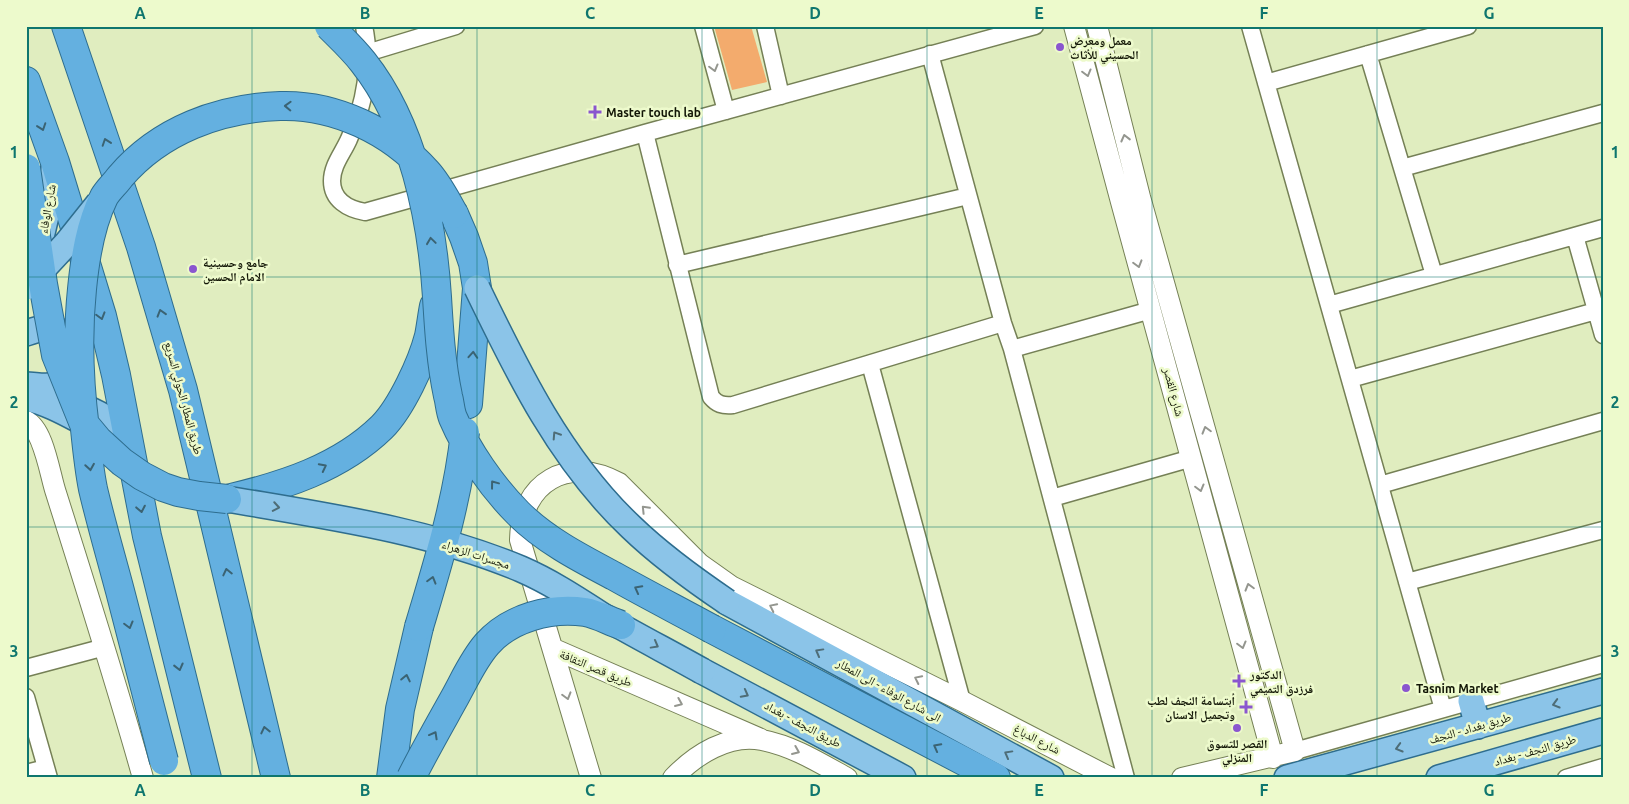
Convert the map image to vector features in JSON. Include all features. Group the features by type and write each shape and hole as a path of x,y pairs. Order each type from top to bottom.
{"highway":[{"name":"طريق المطار الحولي السريع","path":"66,26 118,176 169,340 201,461 276,778"},
{"path":"329,26 364,63 378,84 409,148 428,219 437,290 443,375 453,417 470,450 493,484 518,513 547,538 580,558 996,778"},
{"path":"26,81 55,162 102,316 147,536 207,778"},
{"path":"167,770 93,489 80,394 78,331 89,241 105,195 128,167 147,151 190,125 213,116 254,108 287,106 312,108 336,113 366,126 392,141 411,156 428,174 445,198 464,237 473,264 477,288 472,370 463,454 452,512 408,668 400,709 391,778"},
{"path":"26,168 43,284 56,355 83,422 116,457 142,476 163,487 178,492 228,499 266,489 309,474 348,454 383,426 402,400 428,338 437,290"},
{"path":"411,778 478,655 497,634 509,626 546,612 587,612 621,626"}],"main road":[{"name":"شارع الوفاء","path":"26,286 40,242 55,162"},
{"path":"26,286 67,243 105,195"},
{"name":"الى شارع الوفاء - الى المطار","path":"477,288 531,396 581,470 630,526 660,554 727,602 1051,778"},
{"path":"26,333 37,328 48,327 58,330 67,336 74,345 76,356 74,367 69,376 60,383 50,386 26,386"},
{"path":"26,386 89,408 127,432"},
{"path":"26,398 56,408 83,422"},
{"name":"مجسرات الزهراء","path":"228,499 384,527 488,557 521,569 545,581 702,671"},
{"name":"طريق النجف - بغداد","path":"702,671 904,778"},
{"name":"طريق بغداد - النجف","path":"1287,778 1603,691"},
{"path":"1471,701 1478,726"},
{"name":"طريق النجف - بغداد","path":"1439,778 1603,731"}],"street":[{"path":"364,26 367,76 358,119 333,170 332,176 335,194 342,204 353,210 364,212 1035,26"},
{"path":"367,53 456,26"},
{"path":"703,26 726,111"},
{"path":"765,26 781,96"},
{"name":"شارع القصر","path":"1074,26 1115,181 1139,232 1295,752"},
{"name":"شارع القصر","path":"1097,26 1134,175 1139,232 1151,310 1273,758"},
{"path":"1250,26 1443,708"},
{"path":"1266,83 1468,26"},
{"path":"930,54 1003,323 1012,349 1126,778"},
{"path":"1368,54 1434,275"},
{"path":"1402,168 1603,112"},
{"path":"645,133 711,397 716,403 724,406 733,405 1003,323"},
{"path":"1115,181 1126,184 1133,180 1134,175"},
{"path":"677,265 968,196"},
{"path":"1329,305 1603,228"},
{"path":"1575,236 1603,335"},
{"path":"1012,349 1151,310"},
{"path":"1350,379 1596,310"},
{"path":"870,364 962,701"},
{"path":"26,421 30,423 40,437 105,647 143,778"},
{"path":"1380,485 1603,421"},
{"path":"1052,498 1192,458"},
{"name":"شارع الدباغ","path":"554,649 524,556 520,540 520,525 525,509 533,495 544,484 558,476 590,471 605,475 620,483 700,564 732,586 1111,778"},
{"path":"1407,582 1603,530"},
{"path":"26,668 105,647"},
{"name":"طريق قصر الثقافة","path":"554,649 761,739 795,750 847,778"},
{"name":"طريق قصر الثقافة","path":"554,649 591,778"},
{"path":"1182,778 1273,758 1443,708 1603,664"},
{"path":"26,697 47,773 26,773"},
{"name":"طريق قصر الثقافة","path":"673,778 685,765 702,753 721,745 741,740 761,739"},
{"path":"1566,778 1603,767"}],"shaded area":[{"path":"714,26 751,26 767,82 732,90"}],"place":[{"name":"معمل ومعرض الحسيني للأثاث","path":"1060,47"},
{"name":"Master touch lab","path":"595,112"},
{"name":"جامع وحسينية الامام الحسين","path":"193,269"},
{"name":"الدكتور فرزدق التميمي","path":"1239,681"},
{"name":"Tasnim Market","path":"1406,688"},
{"name":"أبتسامة النجف لطب وتجميل الاسنان","path":"1246,707"},
{"name":"القصر للتسوق المنزلي","path":"1237,728"}]}
